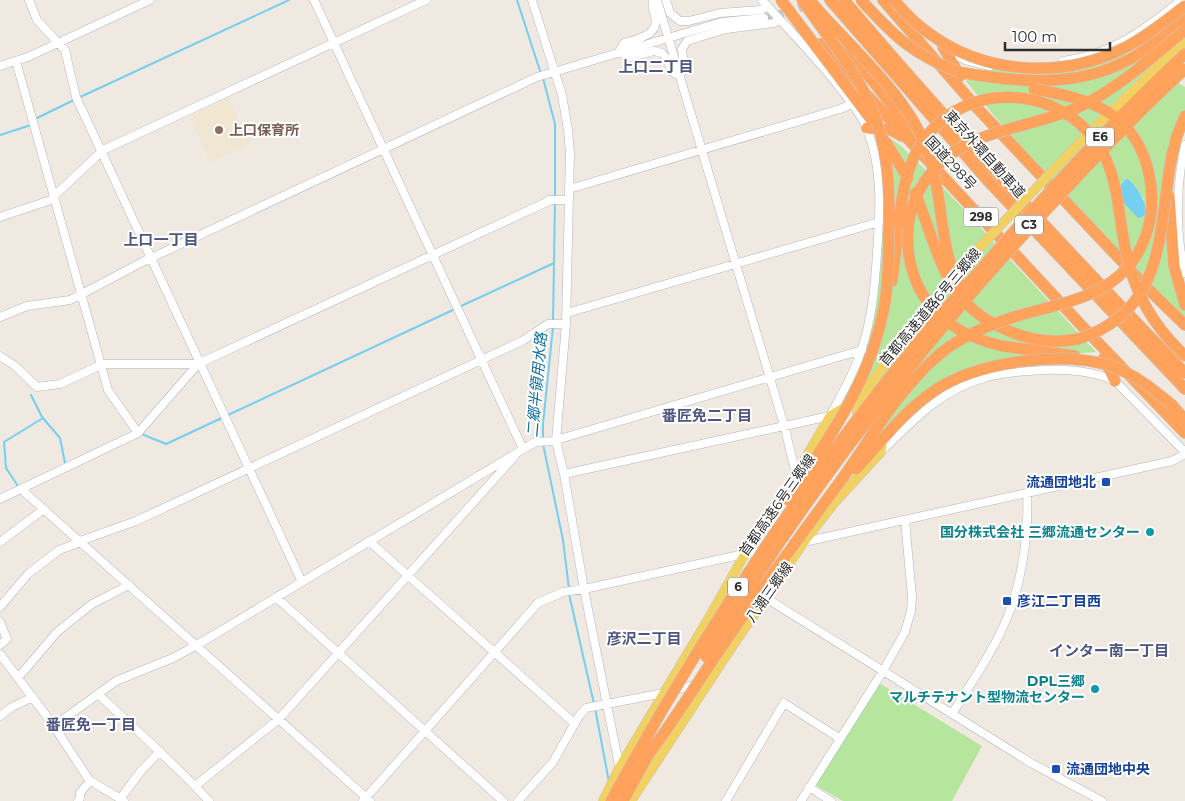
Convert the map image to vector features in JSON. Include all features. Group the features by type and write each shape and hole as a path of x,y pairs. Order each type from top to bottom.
{"highway":[{"name":"国道298号","path":"780,0 1082,326 1185,432"},
{"path":"780,0 856,98 903,168 920,205 940,261 952,285 972,310 992,323 1025,337 1047,341 1069,341 1088,336 1113,321 1129,308 1143,291 1159,246 1173,150 1185,116"},
{"path":"802,0 856,78 871,106 881,137 886,156 889,191 885,301"},
{"path":"810,0 894,93 912,119 925,144 934,174 944,239 953,270 966,294 992,323"},
{"path":"810,0 964,192 978,214"},
{"name":"東京外環自動車道","path":"830,0 1185,373"},
{"name":"東京外環自動車道","path":"844,0 882,53 989,182 1185,389"},
{"path":"648,755 674,720 763,588 899,398 922,371 944,350 983,328 1017,316 1068,303 1100,290 1126,270 1139,252 1146,235 1151,215 1152,199 1145,162 1136,141 1112,115 1093,104 1074,97 992,82 942,66 922,56 900,41 861,0"},
{"path":"870,0 904,39 921,53 942,66"},
{"path":"883,0 978,109 1150,291 1185,325"},
{"path":"894,0 922,29 958,50 998,64 1036,69 1076,65 1113,54 1148,34 1185,6"},
{"path":"958,72 987,77 1027,80 1056,80 1089,76 1131,59 1185,19"},
{"path":"1185,30 1125,80 1092,100 1058,114 990,134 956,150 936,167 919,190 910,213 907,239 910,266 919,290 942,318 962,332 988,342 1069,355 1101,363 1134,377 1154,390 1185,419"},
{"path":"943,47 967,86 978,109"},
{"name":"E6","path":"1022,229 1087,151 1185,54"},
{"name":"E6","path":"1022,229 1185,69"},
{"path":"726,605 766,534 846,412 874,345 885,301 892,285 903,192 912,161 926,137 940,122 968,105 999,97 1028,98 1053,106 1070,115 1098,144 1108,163 1113,179 1125,249 1137,288 1153,321 1168,340 1185,356"},
{"path":"867,128 891,130 912,143"},
{"path":"1173,150 1169,192 1171,238 1177,279 1185,304"},
{"name":"首都高速道路6号三郷線","path":"887,388 928,330 1022,229"},
{"path":"1150,291 1185,336"},
{"path":"1082,326 1102,355 1116,381"},
{"path":"818,512 901,420 925,398 952,380 982,369 1022,362 1059,359 1101,363"},
{"name":"首都高速6号三郷線","path":"606,800 726,605 816,472 887,388"},
{"name":"首都高速6号三郷線","path":"623,801 648,755 716,641 769,558 887,388"}],"main road":[{"path":"881,452 882,445 879,438 860,421 857,415 857,408 865,392 910,332 979,248 1081,140 1185,42"},
{"path":"606,800 619,768 744,554 796,474 830,416 865,392"},
{"name":"八潮三郷線","path":"629,801 804,542 835,502 881,452"}],"street":[{"path":"29,0 37,20 66,50 76,97 302,582"},
{"path":"0,66 59,43 150,0"},
{"path":"314,0 522,450"},
{"path":"0,217 53,198 101,152 426,0"},
{"path":"532,0 562,94 568,130 567,313 556,440 564,474 606,705 619,768 629,801"},
{"path":"619,52 624,42 643,37 655,27 656,20 653,0"},
{"path":"657,0 784,425 796,474"},
{"path":"666,0 670,13 680,21 688,22 720,13 762,10 764,3"},
{"path":"900,0 913,17 943,47 965,60 986,66 1038,64 1080,58 1105,50 1136,34 1181,0"},
{"path":"564,474 830,416 852,374 862,350 875,281 880,190 876,164 867,128 852,104 829,74 764,3"},
{"path":"0,317 28,306 70,300 150,258 537,77 722,22 764,18"},
{"path":"680,76 684,68 682,49 687,41 726,29 774,23 779,19"},
{"path":"619,52 630,57 654,51 662,53 672,72 680,76"},
{"path":"16,61 108,390 138,433"},
{"path":"569,189 852,104"},
{"path":"1185,145 1180,166 1179,187 1180,242 1185,274"},
{"path":"0,499 138,433 200,364 549,201 569,200"},
{"path":"567,313 879,222"},
{"path":"0,607 28,574 59,550 136,521 522,341 548,324 566,324"},
{"path":"54,726 116,681 173,658 197,645 537,441 556,440 862,350"},
{"path":"0,356 14,365 37,387 60,384 100,364 200,364"},
{"path":"21,489 197,645 366,800 424,730 538,603 565,591 584,589 804,542 1172,461 1185,453 1116,381 1092,373 1062,370 1026,371 987,377 953,391 932,404 910,422 881,452"},
{"path":"196,786 279,719 502,469 522,450"},
{"path":"952,714 996,640 1012,604 1019,580 1023,554 1027,493"},
{"path":"0,542 44,508"},
{"path":"801,801 883,671 905,632 911,611 912,580 905,520"},
{"path":"370,541 574,723"},
{"path":"18,678 56,632 92,604 129,585"},
{"path":"684,659 711,651 717,646 750,596 755,594 766,597 1031,763 1102,801"},
{"path":"277,598 503,801"},
{"path":"0,622 7,639 0,645"},
{"path":"0,654 54,726 90,781 122,800 141,771 160,751"},
{"path":"518,801 553,762 574,723 586,708 664,693 710,681"},
{"path":"98,694 160,751 209,801"},
{"path":"0,716 12,707 33,697"},
{"path":"726,801 784,703 839,738"},
{"path":"78,801 80,792 90,781"},
{"path":"809,787 831,801"}],"shaded area":[{"name":"上口保育所","path":"229,98 250,145 210,162 189,116"}],"green space":[{"path":"1118,48 1185,87 1185,129 1175,168 1173,194 1174,235 1185,292 1185,320 1100,233 1045,173 966,81 989,68 1054,64","holes":["1127,178 1144,200 1126,205 1118,197 1117,189"]},
{"path":"885,135 900,145 940,184 1096,352 1032,357 949,376 917,398 887,426 841,405 863,357 876,304 878,156"},
{"path":"879,683 982,746 952,801 843,801 815,785"}],"water":[{"path":"1127,178 1138,190 1144,203 1146,214 1140,218 1118,197 1117,189"}],"waterway":[{"path":"78,98 289,0"},
{"name":"二郷半領用水路","path":"517,0 541,74"},
{"name":"二郷半領用水路","path":"543,78 555,124 555,197"},
{"path":"35,119 74,100"},
{"path":"0,135 31,125"},
{"name":"二郷半領用水路","path":"553,322 555,202"},
{"path":"459,307 554,263"},
{"path":"228,415 455,309"},
{"name":"二郷半領用水路","path":"543,439 553,327"},
{"path":"31,395 42,417 60,438 65,463"},
{"path":"142,433 166,444 224,417"},
{"path":"18,486 6,468 4,442 43,418"},
{"name":"二郷半領用水路","path":"543,444 563,540 569,589"},
{"name":"二郷半領用水路","path":"569,594 594,704"},
{"name":"二郷半領用水路","path":"595,708 609,782"}],"tunnel":[{"path":"764,18 793,11 818,0"}],"place":[{"name":"上口保育所","path":"219,130"},
{"name":"流通団地北","path":"1106,482"},
{"name":"国分株式会社 三郷流通センター","path":"1150,532"},
{"name":"彦江二丁目西","path":"1007,601"},
{"name":"DPL三郷 マルチテナント型物流センター","path":"1095,689"},
{"name":"流通団地中央","path":"1056,769"}],"district":[{"name":"上口二丁目","path":"656,67"},
{"name":"上口一丁目","path":"161,240"},
{"name":"番匠免二丁目","path":"707,416"},
{"name":"彦沢二丁目","path":"644,639"},
{"name":"インター南一丁目","path":"1109,651"},
{"name":"番匠免一丁目","path":"91,725"}]}
